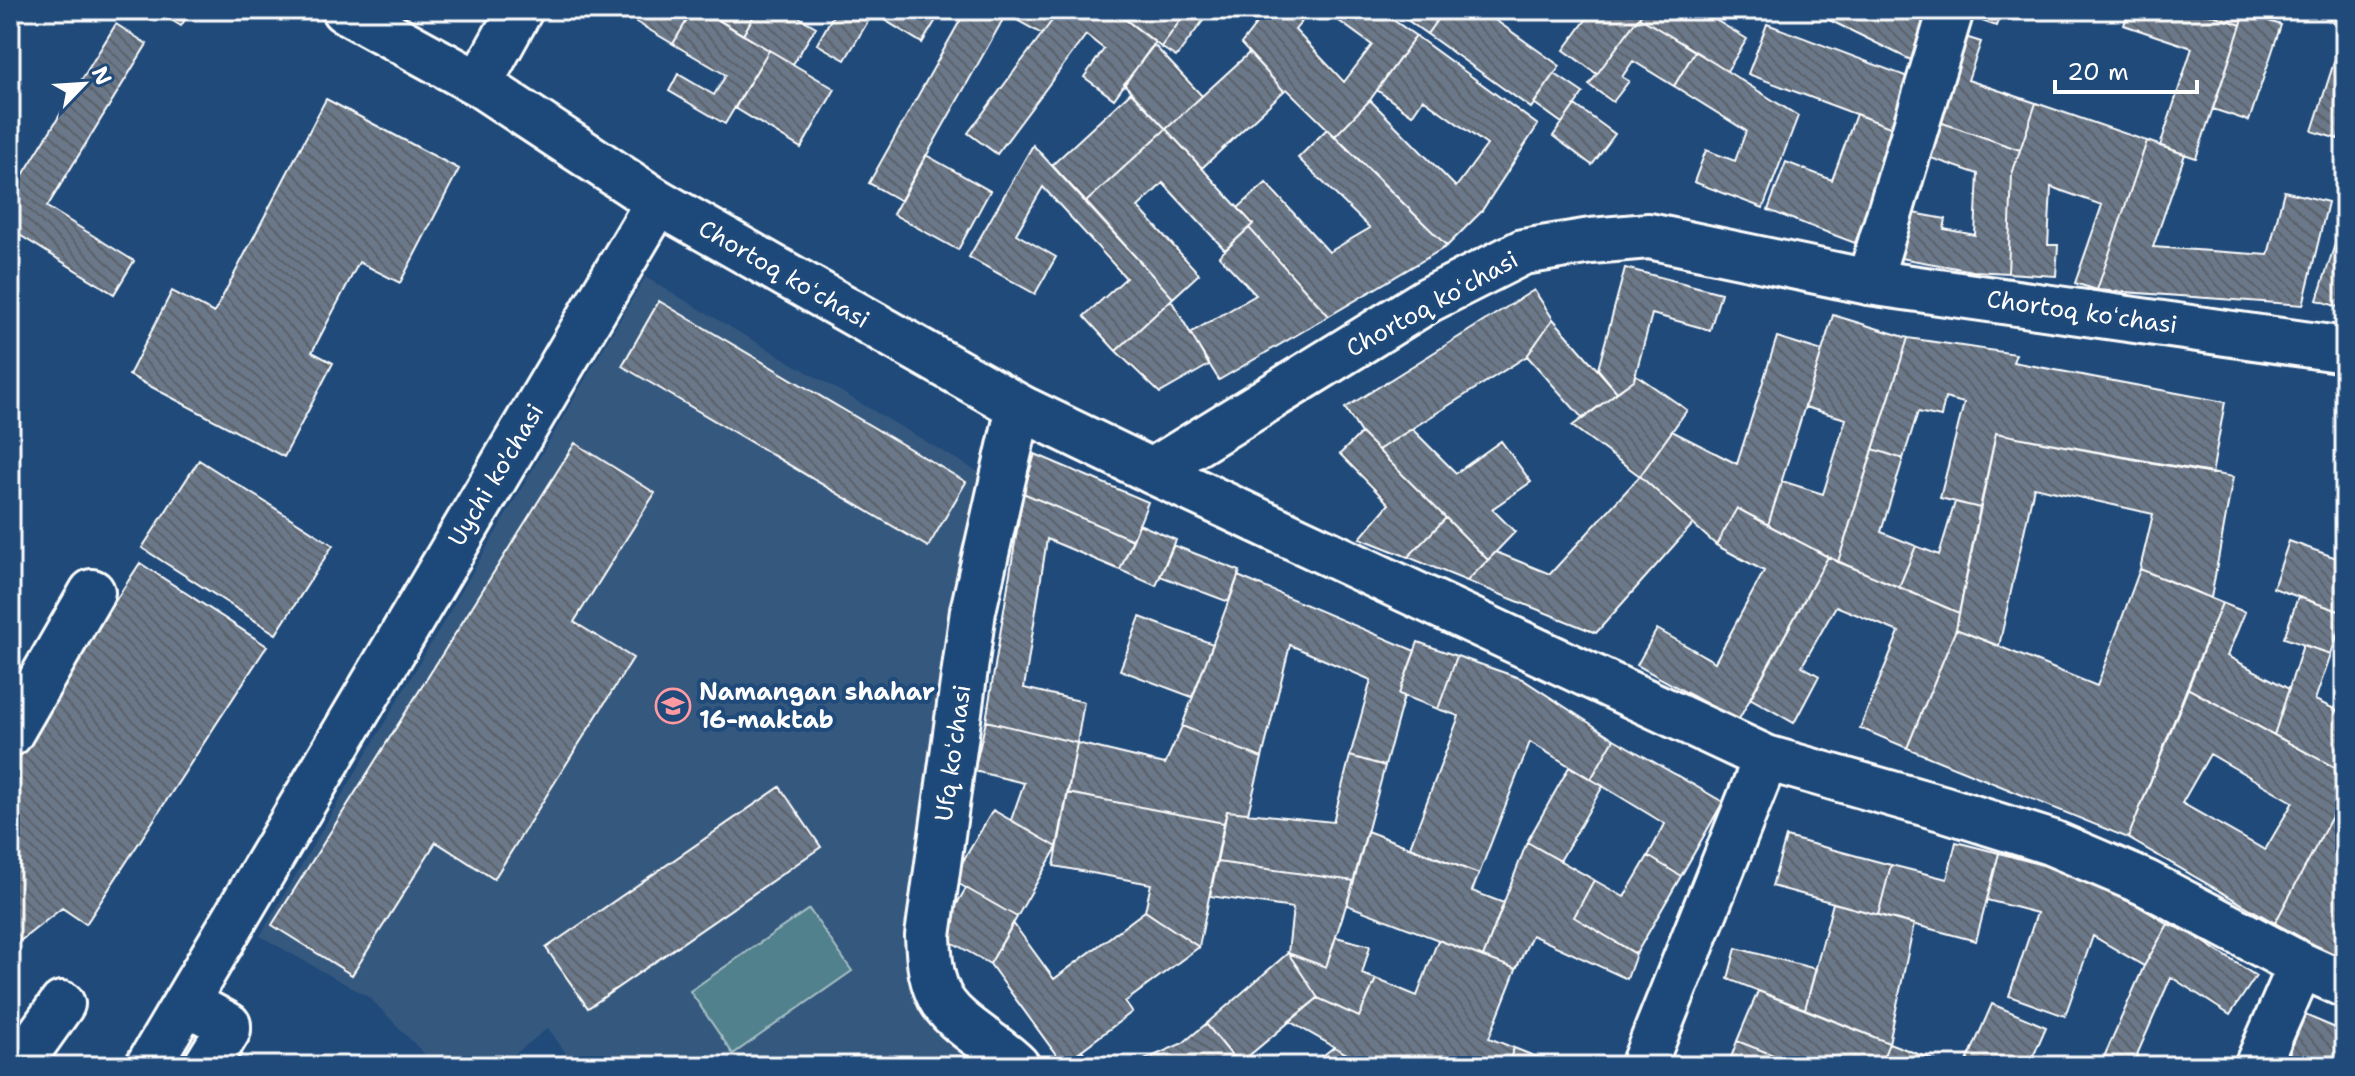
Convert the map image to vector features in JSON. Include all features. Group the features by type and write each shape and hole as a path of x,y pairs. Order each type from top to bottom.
{"street":[{"path":"344,10 479,84 658,202"},
{"path":"479,84 520,10"},
{"path":"1869,282 1951,10"},
{"name":"Chortoq koʻchasi","path":"658,202 1019,407 1152,471 1428,300 1523,252 1591,241 1649,236 1869,282 2345,350"},
{"name":"Uychi ko'chasi","path":"148,1066 658,202"},
{"name":"Ufq koʻchasi","path":"1017,1066 956,1016 939,996 931,971 928,936 973,611 1019,407"},
{"path":"1152,471 1766,758 2050,842 2146,883 2345,985"},
{"path":"10,734 92,592"},
{"path":"1643,1066 1766,758"},
{"path":"2257,1066 2301,965"},
{"path":"186,1002 228,1025 206,1066"},
{"path":"18,1066 62,1004"}],"shaded area":[{"name":"Namangan shahar 16-maktab","path":"645,277 985,476 911,979 993,1066 575,1066 548,1028 500,1066 436,1066 370,998 260,936"}],"green space":[{"path":"809,909 852,971 733,1054 690,991"}],"building":[{"path":"155,10 191,10 181,26"},
{"path":"616,10 693,10 673,44"},
{"path":"693,10 702,10 769,50 725,124 669,91 678,74 714,95 726,75 673,44"},
{"path":"702,10 757,10 743,35"},
{"path":"757,10 787,10 816,27 793,64 743,35"},
{"path":"836,10 942,10 922,43 873,13 845,60 817,44"},
{"path":"966,10 1060,10 1042,34 1006,14 901,201 869,183"},
{"path":"1060,10 1113,10 1155,42 1114,99 1084,77 1104,49 1086,35 997,154 968,133"},
{"path":"1113,10 1188,10 1161,47"},
{"path":"1188,10 1211,10 1176,57 1161,47"},
{"path":"1267,10 1311,10 1295,30 1344,82 1372,45 1324,10 1379,10 1416,36 1370,100 1335,136 1287,89 1284,91 1241,44"},
{"path":"1393,10 1444,10 1427,34"},
{"path":"1444,10 1481,10 1560,66 1531,108 1427,34"},
{"path":"1593,10 1644,10 1597,74 1564,50"},
{"path":"1644,10 1699,10 1747,39 1727,71 1639,17"},
{"path":"1809,10 1938,10 1921,65"},
{"path":"1961,10 2002,10 1996,26 1960,13"},
{"path":"2129,10 2198,10 2241,25 2196,158 2160,146 2192,48 2124,25"},
{"path":"2198,10 2246,10 2241,25"},
{"path":"2333,10 2345,10 2345,28 2329,21"},
{"path":"2245,13 2281,25 2249,121 2213,109"},
{"path":"1639,17 1695,51 1674,86 1633,61 1622,77 1629,81 1613,102 1589,85"},
{"path":"116,24 147,44 47,207 134,261 114,294 10,229 10,196"},
{"path":"1767,24 1916,80 1898,130 1748,74"},
{"path":"2345,28 2345,117 2338,139 2312,131"},
{"path":"1416,36 1538,125 1481,212 1447,246 1335,136 1370,100 1456,187 1487,145 1423,99 1412,115 1377,90"},
{"path":"1962,36 1981,42 1968,80 2036,103 2020,150 1934,120"},
{"path":"1154,45 1202,96 1166,129 1124,84"},
{"path":"769,50 835,89 801,148 735,108"},
{"path":"1695,51 1798,116 1763,208 1694,182 1706,150 1735,161 1746,131 1674,86"},
{"path":"1249,53 1284,91 1202,168 1166,129"},
{"path":"1555,74 1583,93 1562,123 1534,103"},
{"path":"1131,92 1166,129 1086,202 1052,165"},
{"path":"326,99 459,169 400,283 359,262 312,352 333,363 284,457 129,375 172,291 214,313"},
{"path":"2036,103 2147,141 2097,290 2075,283 2102,205 2051,187 2048,245 2058,245 2056,276 2008,273 2012,174"},
{"path":"1575,105 1615,134 1592,165 1553,136"},
{"path":"1856,114 1898,130 1855,243 1768,210 1786,162 1832,180"},
{"path":"1934,120 2020,150 2012,174 2008,273 1973,271 1884,255 1891,209 1946,219 1944,229 1975,235 1978,174 1922,155"},
{"path":"1166,129 1253,224 1225,250 1163,183 1138,207 1199,274 1173,298 1086,202"},
{"path":"1327,129 1447,246 1329,316 1249,228 1253,224 1238,208 1266,183 1329,252 1370,228 1298,158"},
{"path":"2147,141 2185,154 2153,247 2268,255 2284,191 2328,202 2303,305 2097,290"},
{"path":"1033,145 1173,298 1116,351 1084,316 1126,278 1043,187 1016,234 1056,257 1035,294 969,257"},
{"path":"926,155 990,191 958,250 893,214"},
{"path":"2345,213 2345,309 2317,300"},
{"path":"1249,228 1329,316 1219,380 1190,333 1256,295 1219,256"},
{"path":"1625,268 1721,293 1710,330 1652,314 1634,380 1617,392 1598,369"},
{"path":"1534,290 1553,319 1527,356 1378,450 1361,433 1345,408"},
{"path":"1171,300 1209,365 1160,393 1116,351"},
{"path":"659,301 966,482 928,547 622,366"},
{"path":"1833,315 1908,338 1838,562 1768,525 1782,481 1823,494 1846,419 1805,407"},
{"path":"1553,319 1617,392 1583,419 1527,356"},
{"path":"1777,337 1822,351 1768,525 1737,508 1716,545 1640,476 1672,431 1737,464"},
{"path":"1908,338 2016,354 2013,362 2225,402 2212,474 1996,433 1980,508 1940,498 1964,403 1945,398 1941,417 1918,412 1903,459 1873,449"},
{"path":"1635,374 1687,410 1640,476 1572,426 1634,380"},
{"path":"1412,429 1456,473 1501,441 1531,482 1492,509 1515,532 1488,560 1378,450"},
{"path":"1361,433 1446,518 1408,557 1360,538 1389,504 1340,454"},
{"path":"1996,433 2233,477 2211,598 2140,569 2153,514 2034,487 1999,646 1956,629"},
{"path":"575,443 655,493 574,622 633,658 494,879 436,842 352,975 272,925"},
{"path":"1873,449 1903,459 1881,532 1916,546 1899,587 1838,562"},
{"path":"1035,454 1148,502 1133,540 1023,493"},
{"path":"199,460 333,545 276,634 142,548"},
{"path":"1640,476 1693,524 1596,633 1467,581 1496,552 1550,574"},
{"path":"1023,493 1133,540 1120,570 1047,539 1024,688 1084,702 1077,743 986,721"},
{"path":"1955,502 1980,508 1959,613 1899,587 1916,546 1939,555"},
{"path":"1737,508 1828,557 1738,721 1637,665 1657,629 1715,662 1764,571 1716,545"},
{"path":"1446,518 1488,560 1467,581 1408,557"},
{"path":"1139,524 1176,540 1156,586 1120,570"},
{"path":"2289,541 2345,561 2345,613 2273,588"},
{"path":"1173,545 1240,571 1229,602 1160,576"},
{"path":"1828,557 1959,613 1956,629 1907,748 1860,728 1899,632 1836,606 1802,666 1819,676 1794,723 1750,698"},
{"path":"140,563 267,646 86,924 62,908 10,949 10,762"},
{"path":"2140,569 2222,603 2128,838 1907,748 1956,629 2097,686"},
{"path":"1238,576 1415,651 1399,694 1404,696 1385,766 1350,756 1371,680 1290,645 1262,758 1182,726"},
{"path":"2298,597 2345,613 2331,654 2284,638"},
{"path":"2222,603 2245,612 2227,656 2289,689 2274,735 2187,688"},
{"path":"1140,617 1213,644 1192,697 1120,670"},
{"path":"1418,642 1457,656 1438,709 1399,694"},
{"path":"2303,645 2331,654 2315,700 2345,714 2345,773 2274,735"},
{"path":"1457,656 1522,679 1614,739 1591,779 1530,742 1479,874 1410,847 1459,716 1438,709"},
{"path":"2187,688 2345,773 2345,792 2275,923 2128,838","holes":["2210,754 2293,802 2265,850 2182,803"]},
{"path":"986,721 1077,743 1057,847 1011,820 1024,783 974,771"},
{"path":"1182,726 1262,758 1248,813 1227,811 1224,823 1068,793 1077,743 1165,764"},
{"path":"1614,739 1723,802 1681,876 1648,856 1665,824 1591,779"},
{"path":"1350,756 1385,766 1354,881 1217,862 1227,811 1333,822"},
{"path":"1569,767 1603,786 1560,861 1527,842"},
{"path":"780,787 821,847 588,1008 546,948"},
{"path":"2345,792 2345,868 2337,882 2345,886 2345,962 2275,923"},
{"path":"1068,793 1224,823 1199,947 1145,911 1151,884 1054,866"},
{"path":"993,810 1057,847 1017,917 952,880"},
{"path":"1367,831 1479,874 1472,891 1504,903 1483,957 1347,905"},
{"path":"1786,837 1891,865 1878,915 1772,886"},
{"path":"1527,842 1594,880 1574,917 1636,954 1627,979 1532,935 1516,969 1483,957"},
{"path":"1956,842 1999,853 1976,941 1878,915 1891,865 1947,879"},
{"path":"1999,853 2093,879 2168,924 2144,966 2093,936 2065,1016 2009,996 2037,913 1987,900"},
{"path":"1648,856 1681,876 1636,954 1574,917 1594,880 1624,897"},
{"path":"1217,862 1354,881 1326,967 1288,953 1293,908 1210,896"},
{"path":"966,888 1017,917 990,964 939,935"},
{"path":"1833,903 1914,924 1889,1043 1805,1009"},
{"path":"1145,911 1199,947 1125,1002 1132,1012 1063,1064 990,964 1013,923 1054,979"},
{"path":"2168,924 2190,933 2256,976 2230,1015 2171,977 2136,1057 2157,1066 2100,1066 2144,966"},
{"path":"1336,937 1370,946 1362,974 1376,979 1359,1017 1318,998 1288,953 1326,967"},
{"path":"1438,940 1516,969 1489,1038 1514,1048 1507,1066 1368,1066 1289,1021 1318,998 1359,1017 1376,979 1417,996"},
{"path":"1736,948 1816,969 1805,1009 1728,979"},
{"path":"1288,953 1318,998 1239,1064 1206,1024"},
{"path":"1758,991 1889,1043 1880,1066 1802,1066 1737,1041"},
{"path":"1992,1004 2046,1027 2029,1066 1965,1066"},
{"path":"2305,1015 2345,1032 2345,1066 2284,1066"},
{"path":"1206,1024 1241,1066 1131,1066 1183,1043"},
{"path":"1737,1041 1784,1059 1782,1066 1728,1066"},
{"path":"1889,1043 1949,1066 1880,1066"},
{"path":"1334,1047 1368,1066 1310,1066"},
{"path":"1514,1048 1559,1066 1507,1066"},
{"path":"1082,1050 1094,1066 1060,1066 1063,1064"}],"place":[{"name":"Namangan shahar 16-maktab","path":"673,706"}]}
